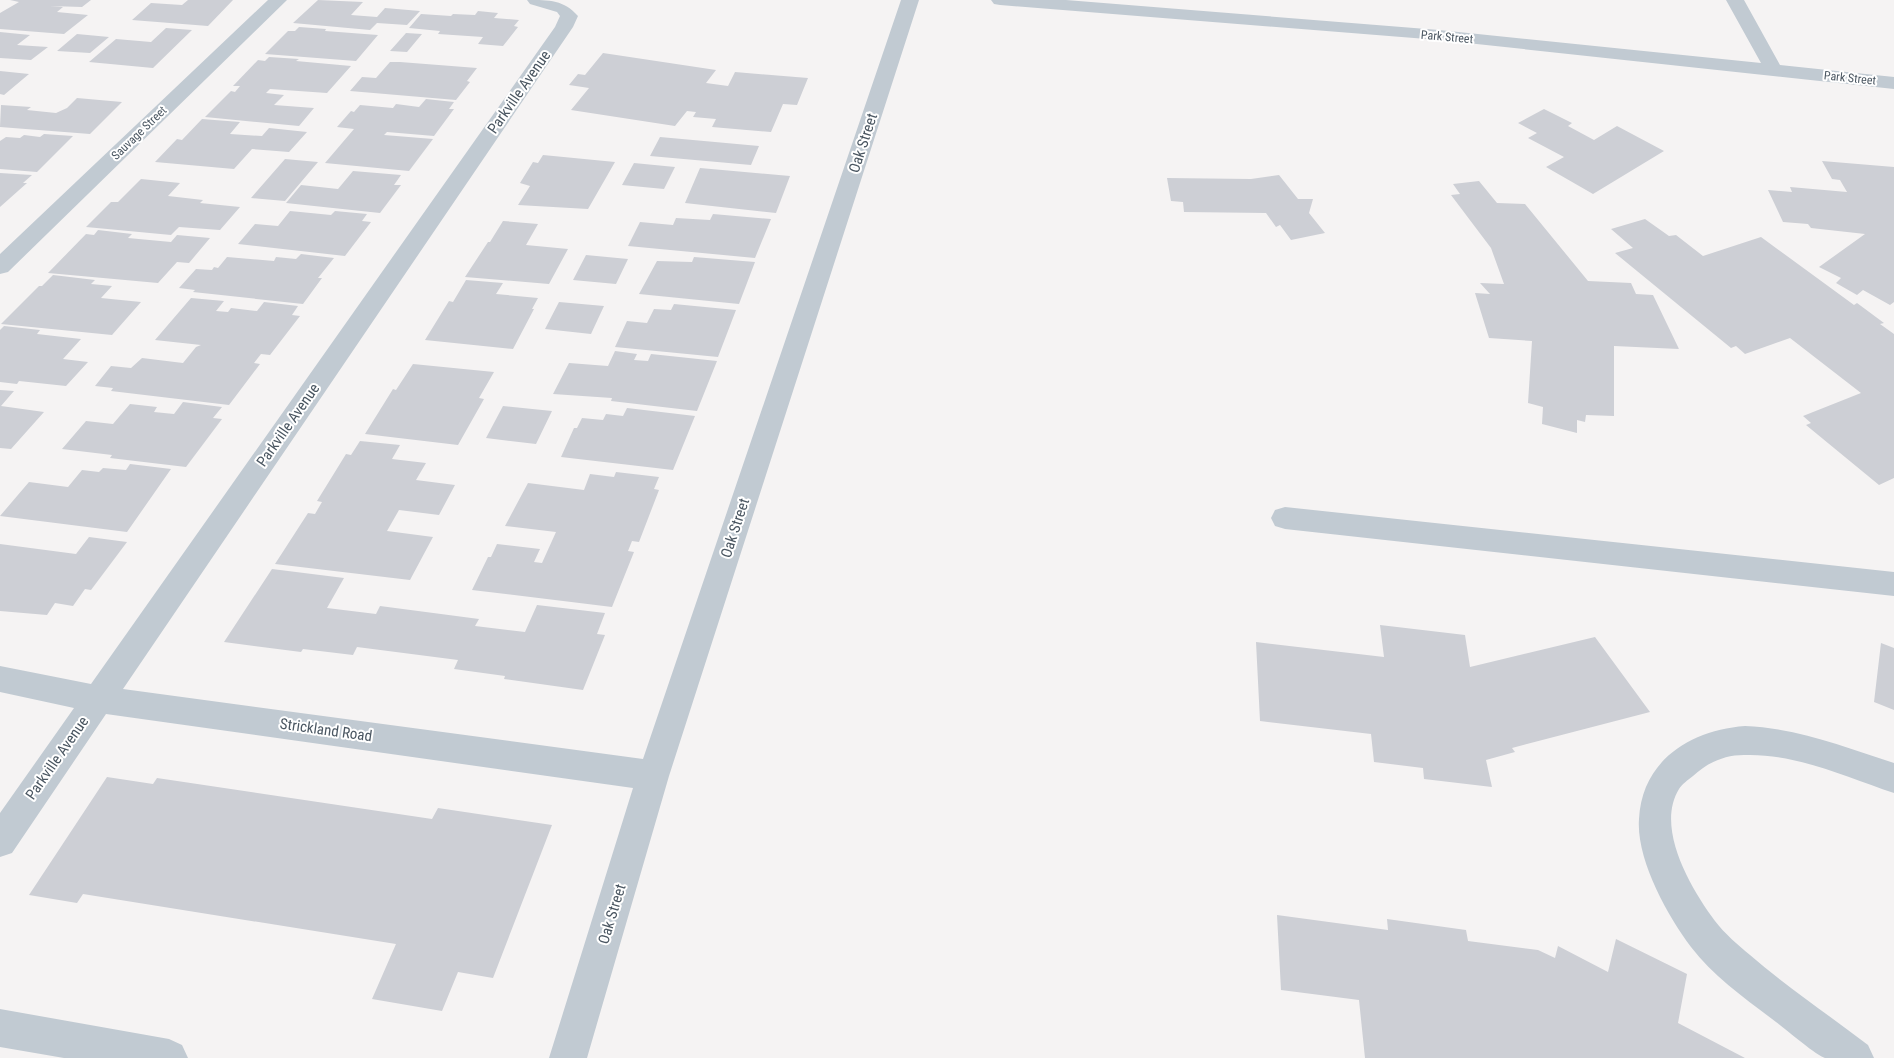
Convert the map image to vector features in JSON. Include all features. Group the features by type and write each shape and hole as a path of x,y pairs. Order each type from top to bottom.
{"street":[{"name":"Sauvage Street","path":"0,267 278,0"},
{"name":"Parkville Avenue","path":"0,840 564,27 569,16 564,8 545,1 536,0"},
{"name":"Oak Street","path":"568,1058 653,776 910,0"},
{"name":"Park Street","path":"1000,0 1439,36 1894,83"},
{"path":"1735,0 1774,71"},
{"path":"1285,518 1894,584"},
{"name":"Strickland Road","path":"0,679 98,699 653,776"},
{"path":"1855,1058 1751,980 1704,936 1671,885 1662,861 1656,835 1656,805 1662,784 1675,766 1698,752 1720,744 1744,740 1768,741 1798,748 1894,778"},
{"path":"0,1028 169,1058"}],"building":[{"path":"10,0 91,0 82,7 50,6 63,7 57,12 88,15 64,34 0,29 0,13 19,2"},
{"path":"188,0 233,0 208,26 132,20 151,3 182,5"},
{"path":"318,0 363,2 351,15 377,17 385,8 420,11 407,25 377,23 370,30 293,23"},
{"path":"478,11 498,13 494,18 519,20 514,26 518,27 503,46 478,44 483,37 438,34 440,31 409,28 421,14 475,15"},
{"path":"299,27 378,35 356,61 265,54 288,31 295,31"},
{"path":"166,28 192,30 153,68 89,62 116,39 151,42"},
{"path":"0,32 30,35 17,45 48,47 31,60 0,58"},
{"path":"406,33 422,34 407,52 390,51"},
{"path":"77,34 109,37 90,53 57,51"},
{"path":"603,53 716,70 706,83 728,86 735,72 808,78 797,105 783,104 771,132 712,127 716,119 693,117 696,112 687,111 675,126 571,110 589,88 569,85 578,74 585,75"},
{"path":"269,57 351,66 327,93 270,89 266,93 284,95 274,105 314,108 299,126 205,117 231,91 235,92 240,86 233,86 258,60 265,61"},
{"path":"390,62 477,68 467,81 470,82 456,100 350,91 362,77 376,78"},
{"path":"0,71 29,74 4,95 0,94"},
{"path":"77,98 122,102 90,134 0,127 1,105 31,107 27,110 56,113 67,108"},
{"path":"426,99 454,102 449,109 454,109 434,136 387,132 384,135 433,139 409,171 325,163 354,129 337,127 351,111 354,112 360,105 393,108 396,104 419,107"},
{"path":"1544,109 1572,123 1568,126 1594,140 1617,126 1664,151 1593,194 1546,167 1564,157 1528,138 1537,133 1518,123"},
{"path":"202,119 240,122 230,134 262,136 269,128 307,132 289,152 252,149 234,169 155,162 177,139 182,140"},
{"path":"44,134 73,136 37,172 0,169 0,141 6,137 20,138 24,135 40,137"},
{"path":"660,137 759,146 751,165 650,156"},
{"path":"543,155 615,162 588,209 518,205 530,186 520,183 533,162 538,163"},
{"path":"285,159 318,162 285,201 251,198"},
{"path":"1822,161 1894,167 1894,302 1890,305 1863,290 1857,295 1836,283 1841,278 1819,267 1865,234 1811,228 1808,224 1783,222 1768,190 1792,192 1790,187 1847,192 1840,180 1832,179"},
{"path":"634,163 675,167 664,189 622,185"},
{"path":"700,168 790,176 776,213 685,203"},
{"path":"353,171 401,175 394,185 401,185 380,213 286,203 301,185 338,189"},
{"path":"0,173 32,175 23,183 27,183 0,207"},
{"path":"1279,175 1298,199 1313,199 1309,213 1325,233 1291,240 1280,225 1276,227 1266,213 1184,212 1183,202 1171,201 1167,178 1251,179"},
{"path":"141,179 180,183 168,196 203,200 200,203 240,207 220,230 179,227 171,235 86,227 111,202 118,202"},
{"path":"1479,181 1497,203 1525,204 1588,281 1631,283 1636,294 1653,295 1679,349 1614,346 1614,416 1586,415 1585,422 1577,420 1577,433 1542,424 1543,407 1528,403 1532,341 1489,338 1475,293 1490,294 1480,283 1504,284 1491,248 1451,195 1460,194 1453,184"},
{"path":"290,211 331,215 335,211 367,214 362,221 371,222 345,256 238,244 255,224 278,226"},
{"path":"713,214 771,219 755,258 628,246 640,222 673,225 676,218 710,220"},
{"path":"1645,219 1669,236 1676,235 1703,256 1761,237 1854,305 1857,303 1884,323 1880,324 1894,334 1894,478 1879,485 1806,425 1811,423 1803,416 1861,393 1790,338 1745,354 1736,346 1731,348 1615,253 1633,248 1611,229"},
{"path":"503,221 538,224 526,245 568,249 549,284 465,277"},
{"path":"98,230 132,234 128,238 171,242 177,235 210,238 189,263 177,262 158,283 48,273 86,234 94,235"},
{"path":"301,254 334,258 318,278 322,278 303,304 193,292 195,290 179,288 196,269 212,270 214,267 218,268 227,257 274,261 276,257 296,259"},
{"path":"586,255 628,259 616,284 573,280"},
{"path":"694,257 755,262 739,304 639,294 657,261 692,262"},
{"path":"53,275 95,280 91,284 112,286 101,298 141,302 112,335 1,324 39,286 42,286"},
{"path":"466,280 503,283 496,294 538,298 513,349 425,340 449,301 453,302"},
{"path":"191,298 224,301 216,311 228,312 231,308 257,311 264,302 298,306 292,315 300,316 270,355 261,354 254,363 260,364 229,405 111,391 113,388 95,386 111,366 131,368 142,358 183,363 196,347 201,345 155,340"},
{"path":"559,302 604,306 591,334 545,329"},
{"path":"674,304 736,310 718,357 615,347 627,321 647,323 654,309 671,310"},
{"path":"4,326 40,330 37,334 81,339 63,359 88,362 66,386 19,381 17,384 0,382 0,330"},
{"path":"615,351 637,354 634,360 648,361 651,354 717,361 697,411 611,401 612,398 553,394 569,363 608,366"},
{"path":"413,364 494,372 479,398 484,399 458,445 365,434 393,389 396,390"},
{"path":"0,390 14,391 1,406 44,412 11,449 0,448"},
{"path":"183,402 222,407 213,418 222,419 186,467 110,458 112,455 62,449 86,421 113,424 130,404 157,407 154,412 174,414"},
{"path":"503,406 552,411 536,444 486,438"},
{"path":"627,408 695,416 673,470 561,457 574,428 577,428 582,418 603,420 606,414 623,416"},
{"path":"360,441 400,445 392,459 426,463 416,480 455,485 439,515 399,510 387,531 433,537 410,580 275,564 308,513 315,514 322,502 317,501 346,454 351,455"},
{"path":"130,464 171,469 127,532 0,516 29,482 68,487 82,470 99,472 103,468 126,470"},
{"path":"616,472 659,477 654,489 659,490 639,542 632,541 628,551 634,552 612,607 472,590 488,557 491,557 497,544 540,549 534,562 542,563 556,532 505,526 528,483 584,490 590,474 614,477"},
{"path":"89,537 127,542 91,590 85,589 73,606 55,603 47,615 0,611 0,544 76,554"},
{"path":"272,569 344,578 327,608 376,614 380,606 479,619 475,626 525,632 537,605 605,613 597,634 605,635 583,690 504,679 505,676 454,669 458,660 357,647 353,655 303,649 301,652 224,642"},
{"path":"1380,625 1465,635 1470,667 1595,637 1650,712 1512,748 1515,752 1486,760 1492,787 1424,779 1423,768 1374,762 1371,734 1260,721 1256,642 1384,657"},
{"path":"1881,643 1894,648 1894,710 1874,702"},
{"path":"107,777 153,784 157,778 432,819 438,808 552,825 493,978 458,972 442,1011 372,999 396,944 83,894 77,903 29,895"},
{"path":"1277,915 1388,930 1387,919 1466,930 1468,941 1538,950 1555,958 1558,946 1608,972 1616,939 1687,974 1678,1023 1745,1058 1365,1058 1359,1000 1281,990"}]}
